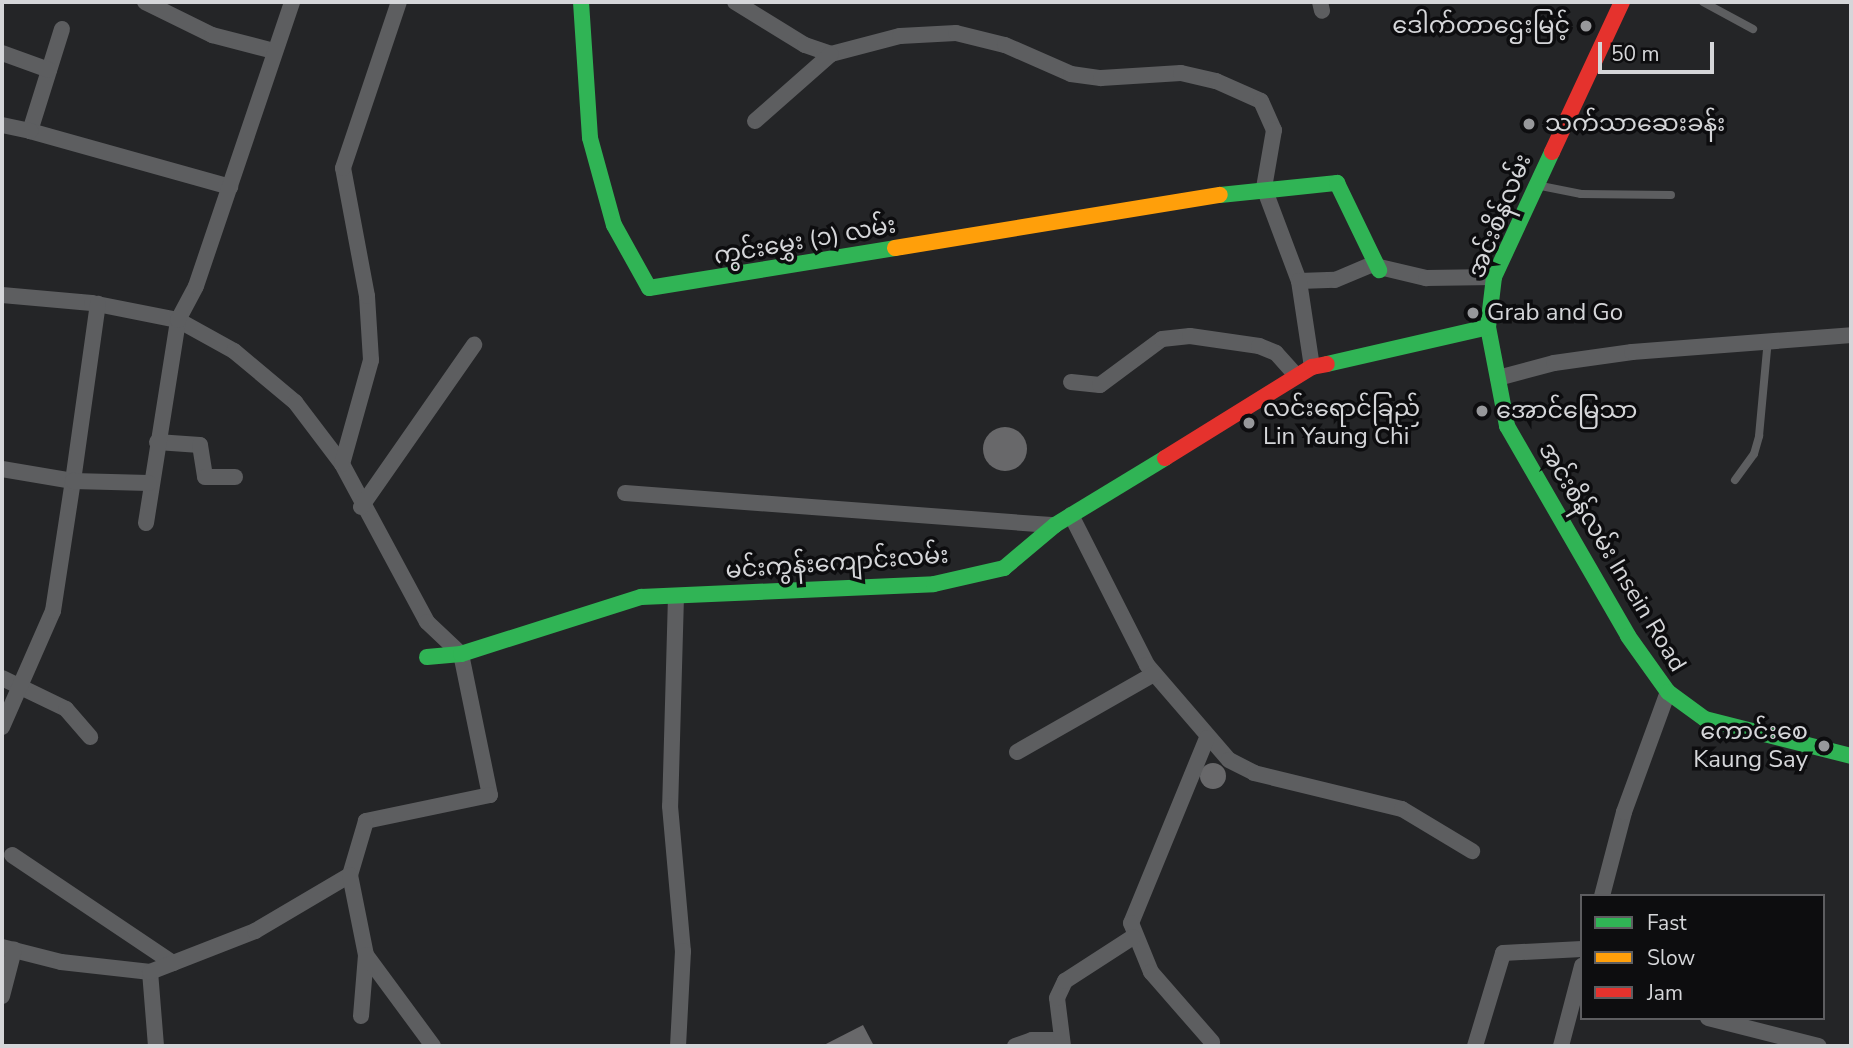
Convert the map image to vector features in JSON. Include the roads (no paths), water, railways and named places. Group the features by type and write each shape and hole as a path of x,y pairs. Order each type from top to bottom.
{"street":[{"path":"145,2 212,35 274,51"},
{"path":"146,523 149,483 178,320 196,286 292,2"},
{"path":"342,464 371,360 367,296 343,168 400,2"},
{"name":"ကွင်းမွှေး (၁) လမ်း","path":"581,2 590,138 614,225 649,288 1264,188"},
{"path":"735,2 805,45 831,54"},
{"name":"အင်းစိန်လမ်း","path":"1498,378 1488,327 1494,277 1622,2"},
{"path":"30,131 62,29"},
{"path":"755,121 831,54 900,36 956,33 1005,45 1071,74 1101,78 1181,73 1216,81 1261,101 1274,130 1264,188 1299,281 1312,368"},
{"path":"2,53 49,70"},
{"path":"2,125 230,187"},
{"path":"1264,188 1340,184 1379,270"},
{"path":"1299,281 1335,281 1371,265 1379,270 1426,278 1494,277"},
{"path":"2,295 98,304 178,320 234,351 295,402 342,464 361,507 427,622 461,654 490,795 366,821 350,875 366,956 361,1016"},
{"path":"2,727 53,611 98,304"},
{"name":"မင်းကွန်းကျောင်းလမ်း","path":"426,657 461,654 641,597 934,584 1004,568 1055,525 1312,368 1488,327"},
{"path":"1498,378 1554,363 1769,339 1851,335"},
{"path":"1071,382 1100,385 1134,354 1162,339 1189,336 1259,346 1276,353 1297,376"},
{"path":"361,507 474,345"},
{"name":"အင်းစိန်လမ်း Insein Road","path":"1498,378 1507,426 1531,473 1628,636 1668,692 1705,719 1851,756"},
{"path":"157,442 200,445 205,477 236,477"},
{"path":"2,469 74,481 149,483"},
{"path":"625,493 1055,525"},
{"path":"1071,515 1154,674 1207,738 1229,760 1254,773 1402,809 1472,850"},
{"path":"676,596 670,806 683,951 678,1046"},
{"path":"1017,752 1154,674"},
{"path":"2,678 66,709 90,737"},
{"path":"1603,894 1624,812 1668,692"},
{"path":"1207,738 1134,905 1133,937 1151,972 1212,1042"},
{"path":"12,855 173,963"},
{"path":"2,996 8,948 109,970 150,972 256,931 350,875"},
{"path":"1015,1046 1062,1043 1057,998 1066,981 1133,937"},
{"path":"1475,1046 1503,953 1580,949"},
{"path":"366,956 433,1046"},
{"path":"150,972 156,1046"},
{"path":"1561,1046 1578,989"},
{"path":"1716,1020 1819,1046"}],"lane":[{"path":"1703,2 1753,29"},
{"path":"1535,185 1581,194 1671,195"},
{"path":"1735,480 1750,461 1759,436 1769,339"}],"place":[{"name":"ဒေါက်တာဌေးမြင့်","path":"1586,26"},
{"name":"သက်သာဆေးခန်း","path":"1529,124"},
{"name":"Grab and Go","path":"1473,313"},
{"name":"အောင်မြေသာ","path":"1482,411"},
{"name":"လင်းရောင်ခြည် Lin Yaung Chi","path":"1249,423"},
{"name":"ကောင်းစေ Kaung Say","path":"1824,746"}]}
